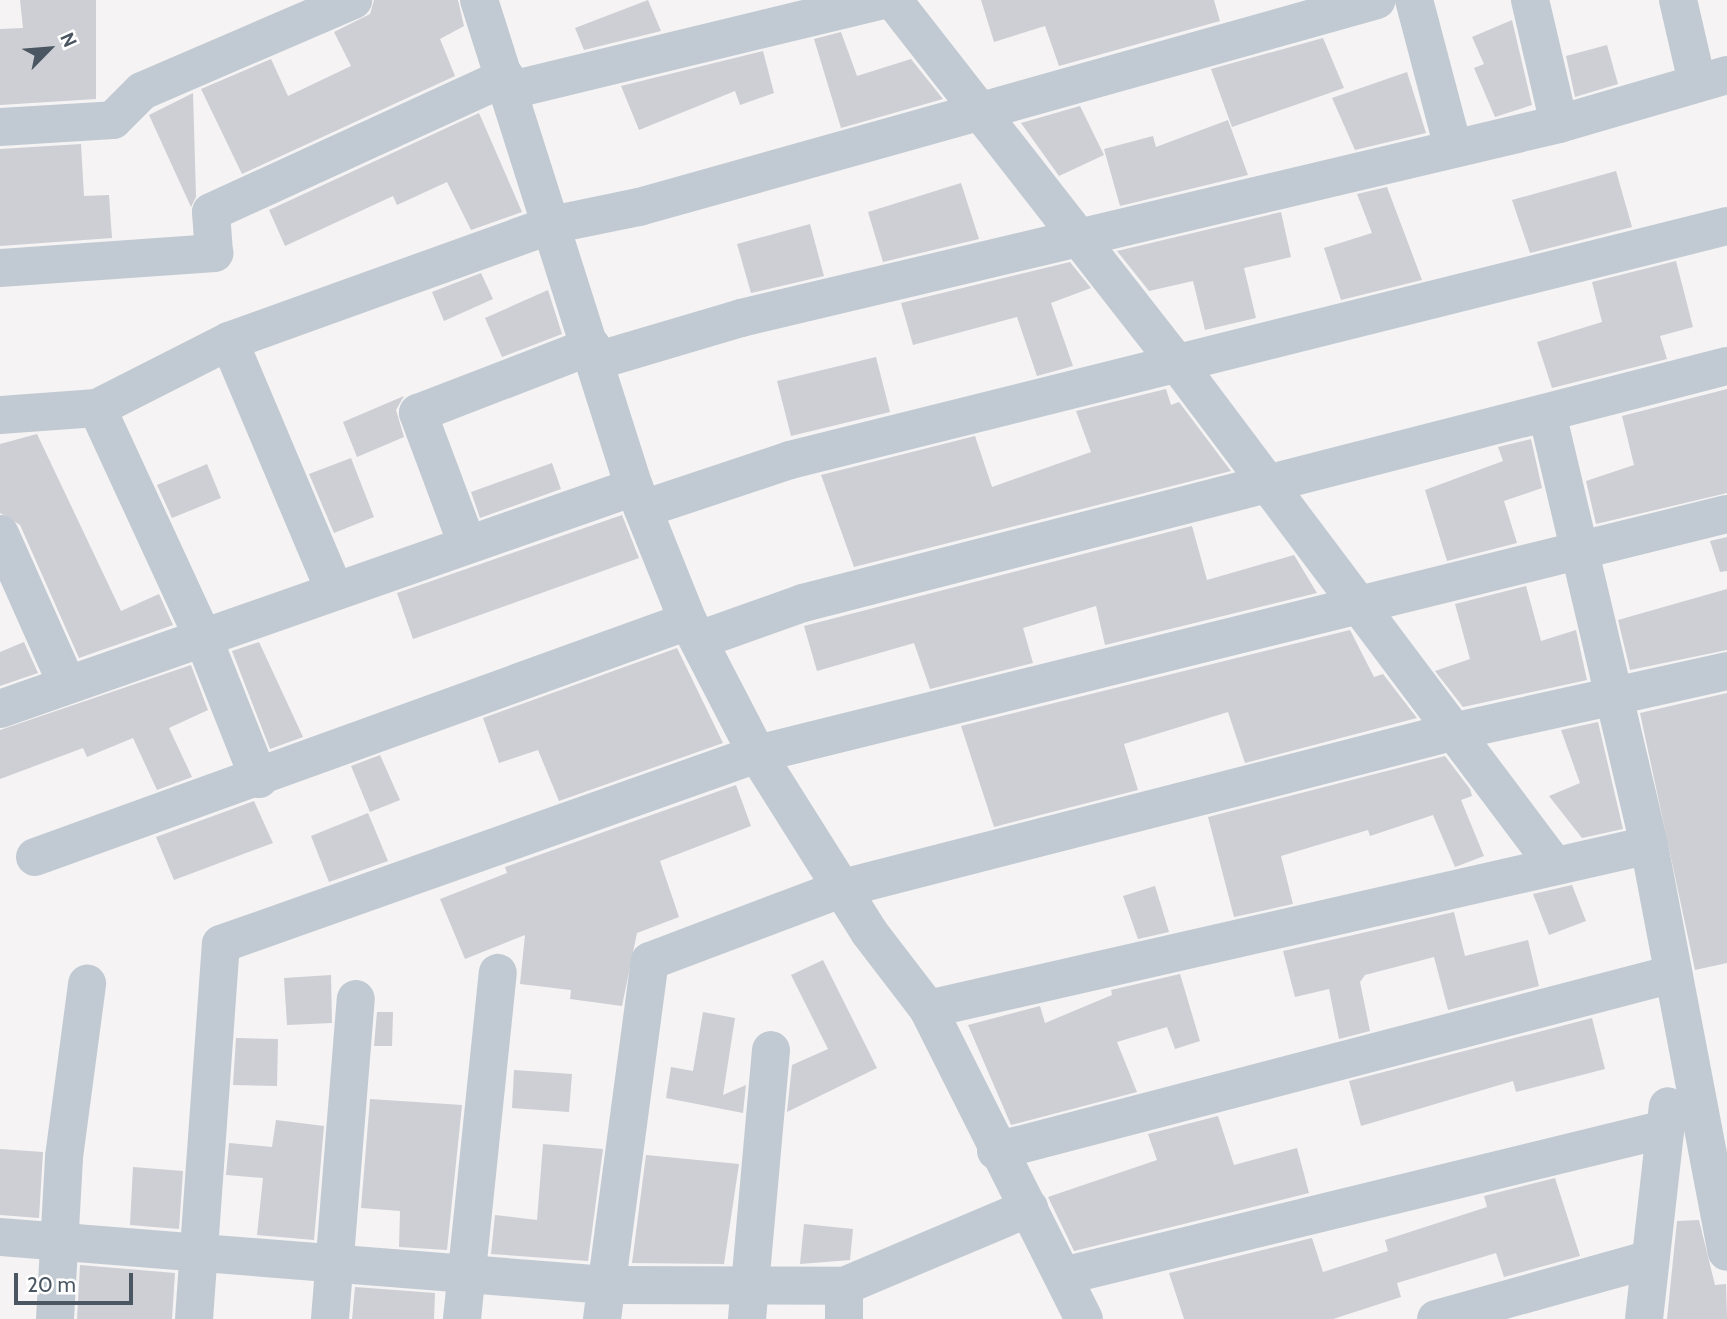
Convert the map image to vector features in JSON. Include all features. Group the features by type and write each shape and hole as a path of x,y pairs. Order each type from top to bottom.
{"street":[{"path":"0,127 113,120 142,91 353,0"},
{"path":"480,0 509,84 638,498 693,630 757,754 843,888 928,1009 996,1151 1029,1208 1084,1319"},
{"path":"0,268 214,253 211,212 509,84 882,0"},
{"path":"893,0 1177,363 1451,732 1555,866"},
{"path":"0,415 97,408 229,341 551,225 639,207 978,109 1377,0"},
{"path":"1414,0 1453,148"},
{"path":"1530,0 1559,124"},
{"path":"467,544 418,413 594,354 1078,236 1559,124 1712,78 1678,0"},
{"path":"0,709 66,682 467,544 638,498 1727,226"},
{"path":"229,341 334,590"},
{"path":"35,857 693,630 1727,366"},
{"path":"97,408 202,635 258,779"},
{"path":"1546,413 1584,553 1610,695 1649,845 1673,974 1679,1028 1727,1252"},
{"path":"194,1319 221,944 757,754 1584,553 1727,514"},
{"path":"0,534 66,682"},
{"path":"604,1302 650,961 843,888 1451,732 1727,671"},
{"path":"928,1009 1649,845"},
{"path":"462,1319 498,973"},
{"path":"996,1151 1673,974"},
{"path":"55,1319 60,1239 87,984"},
{"path":"330,1319 356,999"},
{"path":"1644,1319 1647,1260 1679,1028"},
{"path":"749,1304 771,1050"},
{"path":"1063,1276 1665,1129"},
{"path":"0,1237 60,1239 197,1255 333,1265 467,1271 604,1302 844,1303 1029,1208"},
{"path":"1436,1319 1647,1260"}],"building":[{"path":"20,0 96,0 96,99 0,105 0,29 23,28"},
{"path":"374,0 458,0 464,26 440,39 455,76 242,174 201,89 271,59 288,96 351,66 334,32 370,14"},
{"path":"648,0 661,31 584,50 575,28"},
{"path":"981,0 1214,0 1220,21 1059,66 1045,26 994,42"},
{"path":"1512,20 1532,105 1495,117 1474,68 1484,64 1472,37"},
{"path":"841,32 857,76 911,59 943,99 841,128 814,39"},
{"path":"1323,38 1344,88 1232,127 1211,69"},
{"path":"1607,45 1618,84 1575,97 1566,56"},
{"path":"763,51 774,93 740,105 735,91 639,130 621,86"},
{"path":"1407,72 1426,133 1355,150 1332,98"},
{"path":"193,93 196,197 191,207 149,115"},
{"path":"1080,106 1104,155 1059,176 1021,123"},
{"path":"479,113 522,212 471,230 447,182 397,205 393,196 285,246 269,210"},
{"path":"1228,120 1248,175 1120,206 1104,149 1153,136 1156,147"},
{"path":"81,144 84,196 109,195 112,238 0,246 0,149"},
{"path":"1616,171 1632,227 1530,253 1512,200"},
{"path":"961,183 979,239 883,262 868,212"},
{"path":"1387,187 1422,280 1341,300 1324,248 1372,233 1357,194"},
{"path":"1281,212 1291,257 1244,268 1256,318 1205,330 1193,281 1149,291 1117,251"},
{"path":"810,224 824,276 751,293 737,244"},
{"path":"1676,261 1693,327 1660,336 1667,359 1552,388 1537,342 1602,322 1592,282"},
{"path":"1070,262 1091,288 1051,303 1073,366 1037,376 1017,317 913,345 901,303"},
{"path":"481,273 493,299 444,321 432,292"},
{"path":"548,290 562,334 502,357 485,318"},
{"path":"876,357 890,412 791,436 777,381"},
{"path":"1166,389 1171,405 1179,402 1231,471 854,567 821,475 975,436 992,487 1091,452 1076,411"},
{"path":"1727,389 1727,493 1596,524 1586,481 1634,465 1622,416"},
{"path":"404,396 396,410 404,437 357,457 343,422"},
{"path":"37,434 121,611 159,594 173,625 79,658 20,525 0,513 0,444"},
{"path":"1531,439 1542,488 1504,501 1517,543 1447,561 1425,490 1503,461 1498,447"},
{"path":"351,458 374,517 334,533 309,474"},
{"path":"552,463 561,489 480,518 471,492"},
{"path":"207,464 221,498 172,518 157,485"},
{"path":"622,515 639,558 413,639 397,593"},
{"path":"1192,526 1207,580 1294,555 1317,593 1105,645 1096,606 1023,628 1033,663 930,689 914,643 817,671 804,626"},
{"path":"1727,537 1727,571 1720,572 1710,541"},
{"path":"1526,586 1541,641 1576,630 1587,680 1463,707 1435,671 1470,659 1455,604"},
{"path":"1727,589 1727,650 1630,670 1618,620"},
{"path":"1350,630 1374,677 1383,674 1417,718 1245,763 1228,712 1124,744 1138,790 994,827 961,726"},
{"path":"24,642 38,673 0,686 0,652"},
{"path":"259,642 303,737 270,749 232,651"},
{"path":"677,648 723,743 559,801 538,750 499,763 483,718"},
{"path":"191,665 208,710 169,728 192,777 157,790 133,738 87,757 83,748 0,779 0,730"},
{"path":"1727,693 1727,963 1695,970 1640,713"},
{"path":"1598,722 1623,829 1582,838 1549,796 1580,783 1561,730"},
{"path":"380,755 400,800 370,812 351,766"},
{"path":"1445,756 1470,789 1472,796 1461,800 1484,856 1455,867 1433,815 1370,836 1368,830 1281,856 1293,904 1234,917 1208,817"},
{"path":"736,785 751,826 660,861 679,917 637,933 622,1006 570,999 571,990 520,984 525,935 465,959 440,899 507,873 505,867"},
{"path":"254,801 273,843 174,880 156,837"},
{"path":"368,813 388,861 329,882 311,836"},
{"path":"1572,885 1586,921 1549,935 1533,894"},
{"path":"1155,886 1169,932 1138,939 1123,896"},
{"path":"1454,912 1465,956 1528,940 1539,986 1448,1010 1434,957 1365,975 1360,982 1370,1031 1339,1039 1329,989 1295,997 1283,951"},
{"path":"823,960 877,1068 787,1112 792,1065 828,1049 791,975"},
{"path":"1180,974 1200,1041 1175,1049 1167,1027 1117,1042 1137,1092 1011,1125 968,1025 1040,1006 1045,1023 1112,995 1111,990"},
{"path":"331,975 332,1023 287,1025 284,978"},
{"path":"377,1012 393,1012 392,1046 374,1046"},
{"path":"703,1012 735,1018 723,1095 746,1085 743,1113 666,1098 671,1067 693,1071"},
{"path":"1592,1018 1605,1069 1516,1092 1513,1081 1361,1126 1349,1081"},
{"path":"236,1038 278,1039 277,1086 233,1085"},
{"path":"514,1070 572,1074 569,1112 512,1108"},
{"path":"370,1099 462,1105 447,1250 399,1247 400,1211 361,1208"},
{"path":"1218,1116 1234,1165 1297,1148 1309,1193 1074,1251 1048,1197 1157,1160 1148,1134"},
{"path":"276,1120 324,1126 314,1240 257,1235 263,1178 226,1175 229,1143 272,1147"},
{"path":"543,1144 603,1149 588,1261 491,1254 495,1215 537,1220"},
{"path":"0,1149 43,1152 39,1218 0,1215"},
{"path":"646,1155 739,1164 724,1264 632,1263"},
{"path":"133,1167 183,1171 179,1229 130,1225"},
{"path":"1555,1178 1580,1256 1504,1277 1496,1253 1397,1283 1401,1297 1333,1319 1184,1319 1169,1273 1312,1238 1323,1272 1388,1251 1385,1240 1487,1207 1484,1196"},
{"path":"1699,1220 1715,1285 1726,1284 1727,1319 1667,1319 1677,1221"},
{"path":"804,1224 853,1229 850,1260 800,1264"},
{"path":"80,1265 175,1273 172,1319 77,1319"},
{"path":"355,1287 435,1293 434,1319 352,1319"}]}
